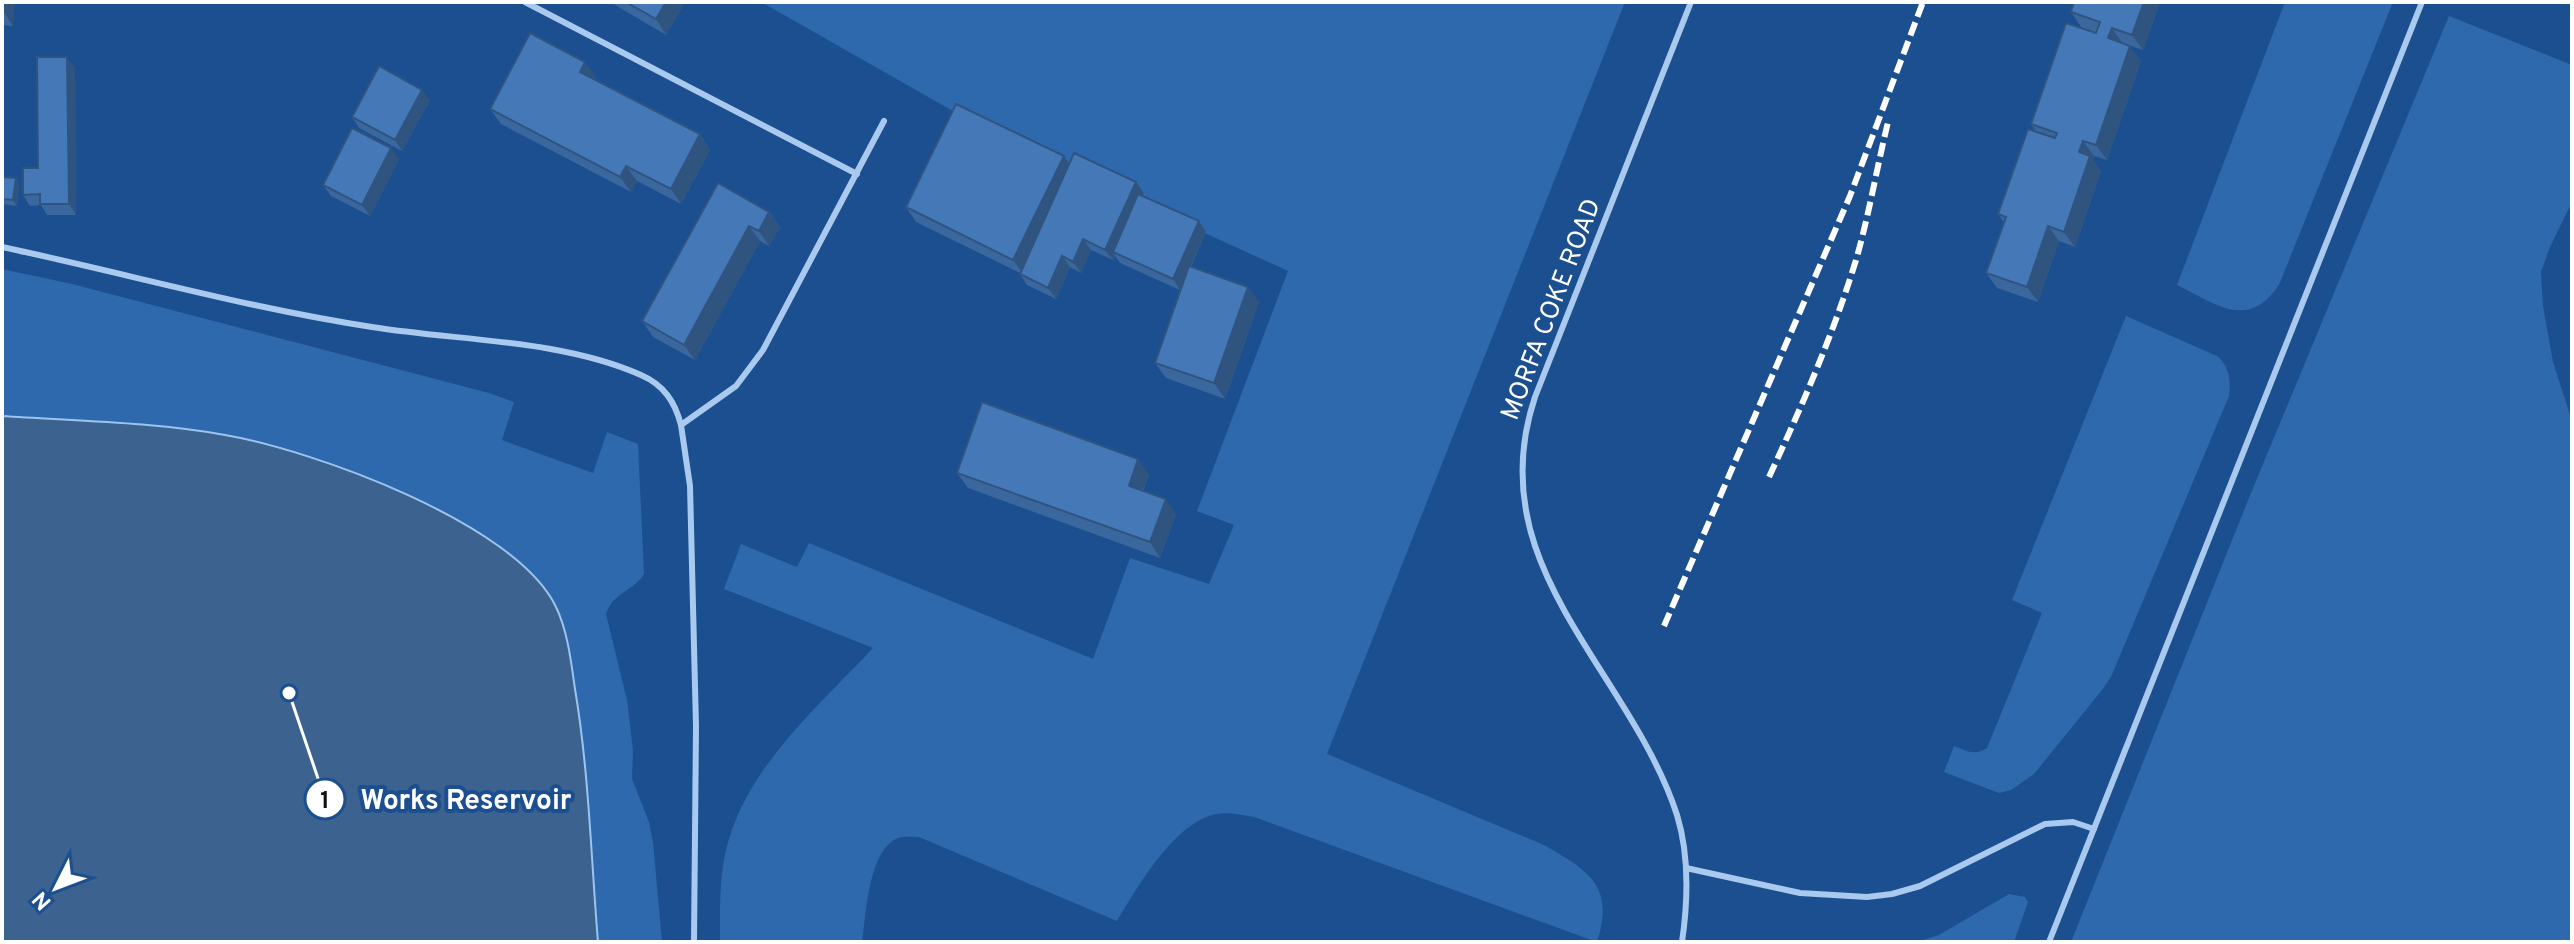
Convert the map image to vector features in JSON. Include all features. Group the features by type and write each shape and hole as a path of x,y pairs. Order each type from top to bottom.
{"lane":[{"path":"525,2 857,174"},
{"name":"MORFA COKE ROAD","path":"1682,942 1686,868 1677,816 1627,715 1560,602 1535,549 1521,492 1520,469 1526,422 1535,397 1691,2"},
{"path":"2049,942 2422,2"},
{"path":"681,425 736,386 763,350 884,121"},
{"path":"2,247 337,321 591,358 630,370 661,387 675,406 681,425 690,486 696,726 694,942"},
{"path":"1686,868 1800,893 1867,897 1920,886 2045,824 2073,822 2094,829"}],"shaded area":[{"path":"761,2 1625,2 1327,754 1544,845 1574,863 1594,882 1600,894 1602,923 1597,942 1254,817 1226,813 1201,819 1172,842 1146,874 1117,921 919,837 900,837 885,848 874,872 862,942 720,942 720,896 726,850 750,792 786,740 873,648 724,589 741,544 797,567 809,543 1093,659 1130,558 1209,584 1234,525 1197,511 1288,271 1139,203 1143,192 1077,174 967,119"},
{"path":"2285,2 2393,2 2279,285 2255,307 2231,309 2177,285"},
{"path":"2449,16 2572,65 2572,202 2541,272 2543,306 2553,362 2572,421 2572,942 2071,942 2251,493"},
{"path":"2,269 72,284 489,393 514,402 502,440 593,473 607,432 638,444 644,574 613,601 606,614 627,700 633,750 632,779 649,822 653,842 662,942 598,942 580,716 572,670 556,608 530,572 495,543 435,508 312,457 271,444 154,425 2,416"},
{"path":"2126,316 2217,356 2228,374 2229,396 2111,677 2034,774 2011,790 1999,793 1944,772 1954,746 1974,752 1987,748 2042,613 2012,600"},
{"path":"2,416 197,431 263,443 308,456 408,495 457,520 500,547 534,576 556,607 570,658 584,752 598,942 2,942"},
{"path":"2009,894 2025,897 2028,902 2014,942 1917,942 1939,935"}],"building":[{"path":"626,2 666,2 656,19"},
{"path":"2074,2 2144,2 2132,35 2112,28 2108,38 2130,46 2096,145 2083,141 2079,152 2090,156 2064,232 2048,226 2027,287 1986,273 2006,217 1998,214 2028,129 2055,138 2057,133 2031,124 2066,23 2096,33 2100,22 2071,12"},
{"path":"530,33 585,62 580,72 700,134 671,189 626,166 620,177 490,109"},
{"path":"37,57 67,57 69,204 40,204 40,194 23,195 23,168 38,168"},
{"path":"379,66 422,90 395,140 352,117"},
{"path":"956,104 1064,156 1013,260 906,207"},
{"path":"352,128 391,148 362,205 323,185"},
{"path":"1074,153 1136,182 1105,250 1083,239 1073,262 1062,256 1048,288 1020,274"},
{"path":"2,177 16,178 13,200 2,199"},
{"path":"718,183 769,212 759,231 749,226 684,345 642,321"},
{"path":"1138,194 1199,221 1173,279 1113,252"},
{"path":"1189,266 1248,287 1214,383 1155,363"},
{"path":"982,402 1138,459 1129,486 1166,499 1150,542 957,473"}],"railway":[{"path":"1664,626 1850,196 1923,2"},
{"path":"1769,477 1816,370 1847,288 1865,226 1888,122"}],"place":[{"name":"Works Reservoir","path":"289,693"}]}
